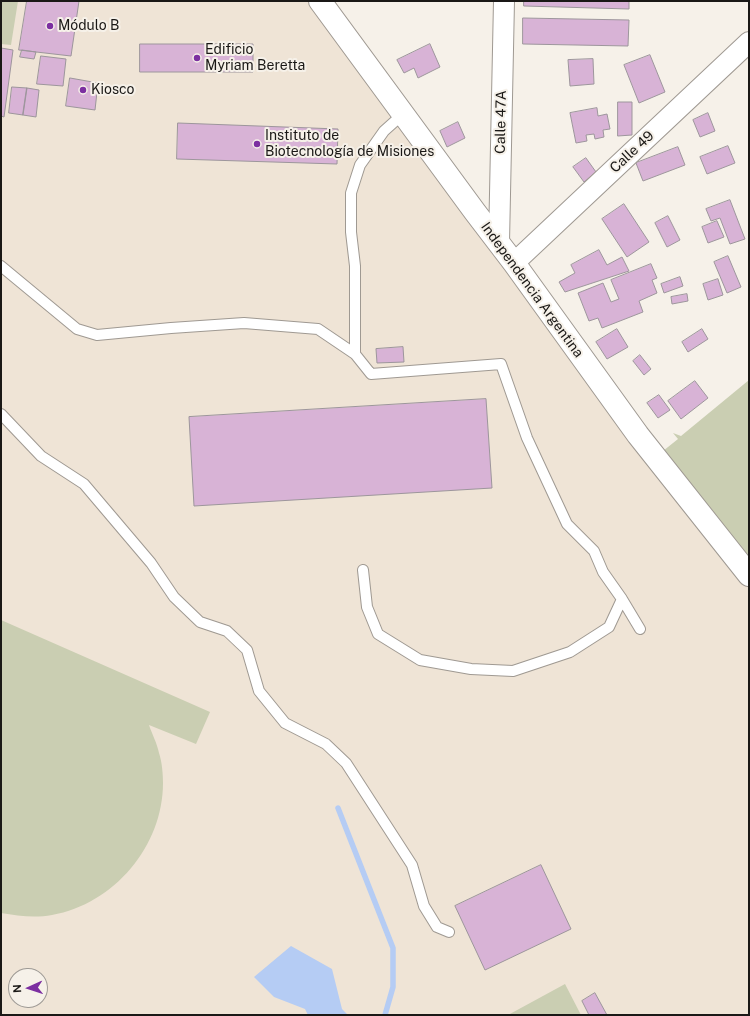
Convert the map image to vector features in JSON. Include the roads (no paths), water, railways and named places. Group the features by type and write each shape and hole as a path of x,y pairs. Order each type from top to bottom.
{"main road":[{"name":"Independencia Argentina","path":"320,1 499,242 638,435 749,575"}],"street":[{"name":"Calle 47A","path":"499,242 504,1"},
{"name":"Calle 49","path":"514,263 749,42"}],"lane":[{"path":"355,354 355,266 351,232 351,193 360,165 384,131 403,114"},
{"path":"1,266 77,329 97,335 244,323 318,328 355,354 371,374 501,364 527,438 567,524 594,551 603,572 622,598 640,629"},
{"path":"1,414 41,456 84,484 151,563 174,597 200,622 227,631 247,650 259,690 285,723 326,744 346,763 412,865 424,906 437,927 449,932"},
{"path":"363,570 367,606 378,634 420,660 471,669 513,671 570,652 609,627 622,598"}],"water":[{"path":"291,946 332,969 342,1009 348,1015 308,1015 305,1009 274,997 254,977"}],"waterway":[{"path":"338,808 393,948 393,987 385,1015"}],"place":[{"name":"Módulo B","path":"50,26"},
{"name":"Edificio Myriam Beretta","path":"197,58"},
{"name":"Kiosco","path":"83,90"},
{"name":"Instituto de Biotecnología de Misiones","path":"257,144"}]}
